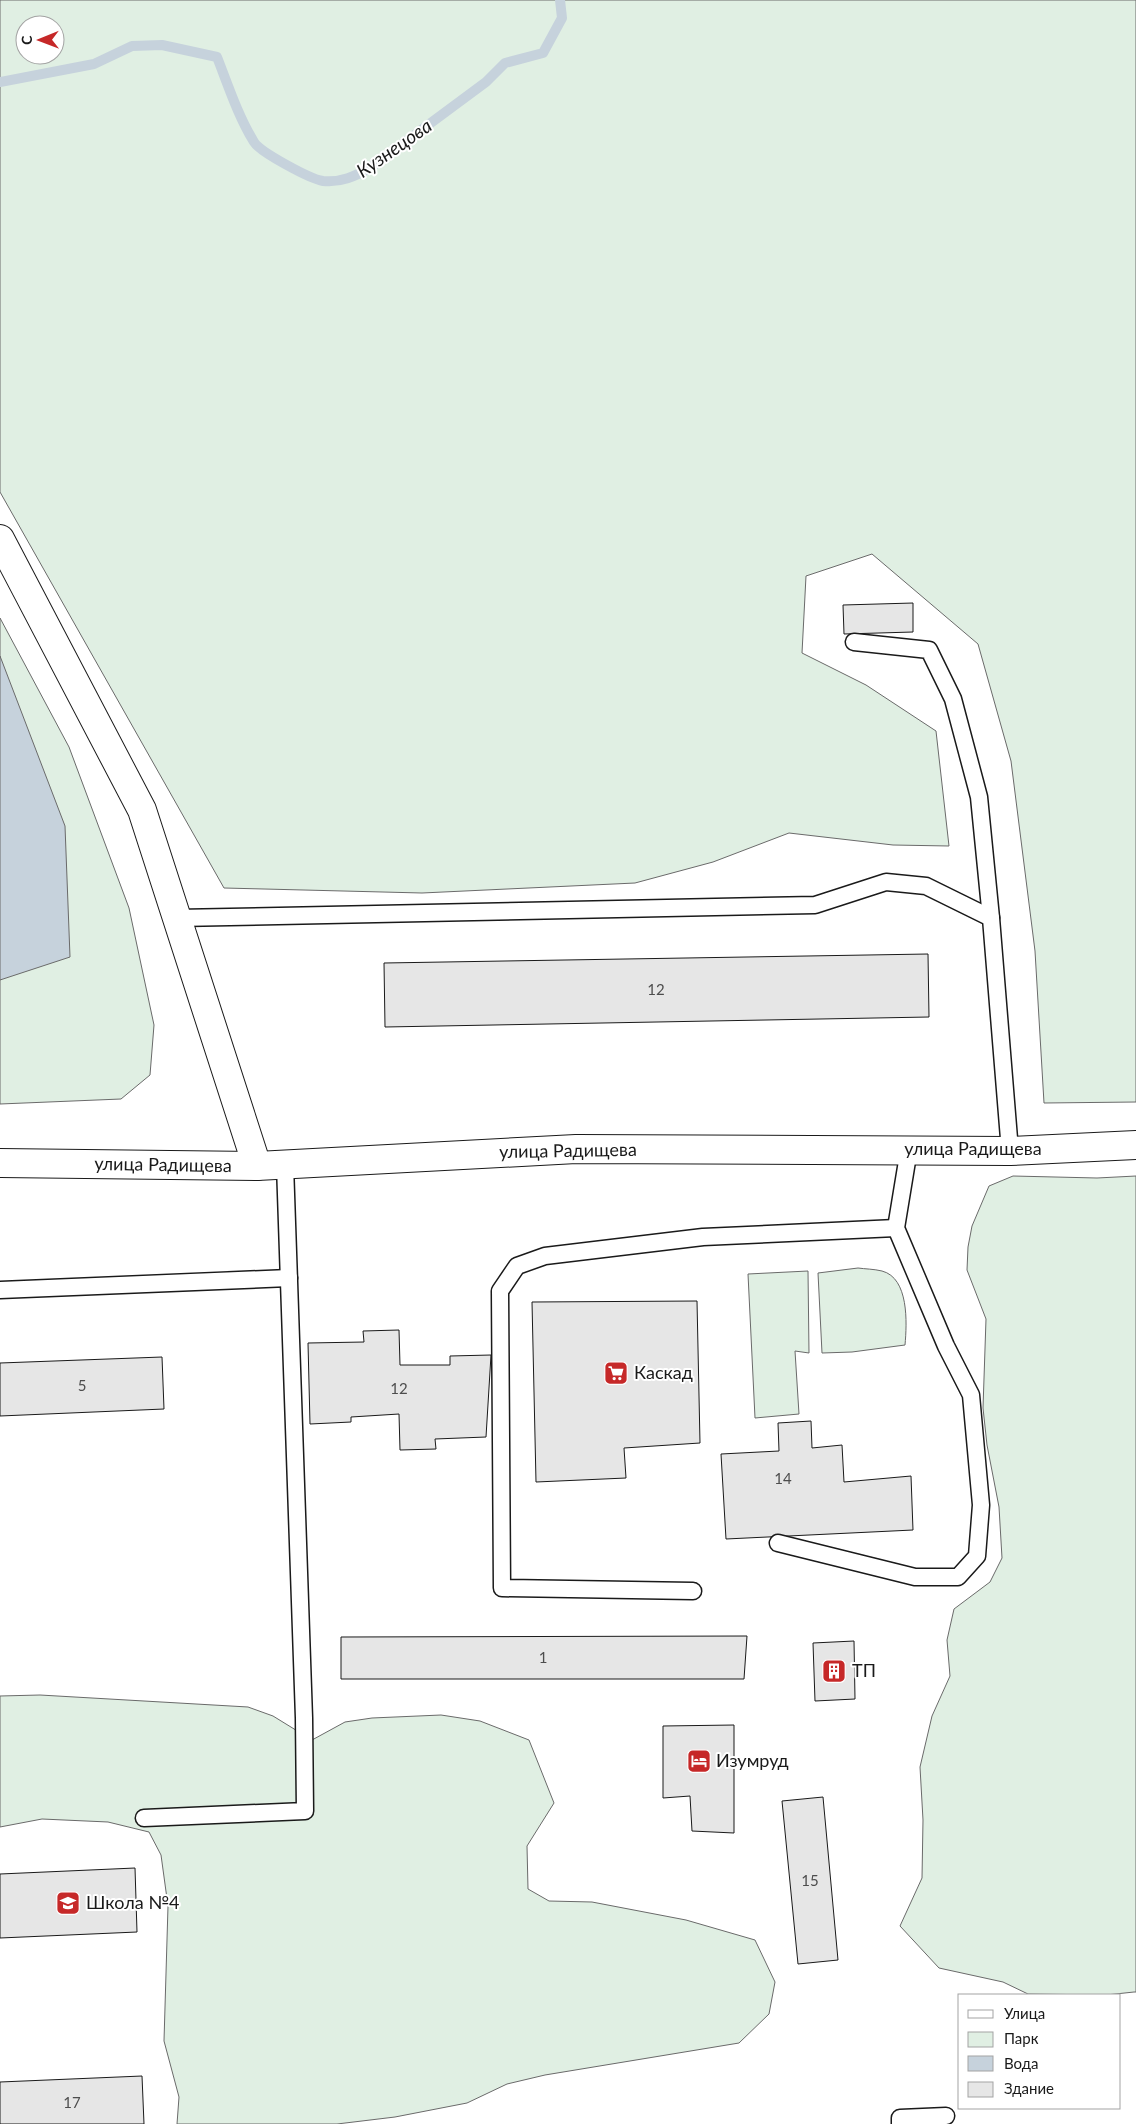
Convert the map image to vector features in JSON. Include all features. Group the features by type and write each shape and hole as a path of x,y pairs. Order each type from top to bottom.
{"street":[{"path":"0,539 142,810 257,1166"},
{"name":"улица Радищева","path":"0,1163 257,1166 576,1149 909,1149 1010,1151 1136,1145"}],"lane":[{"path":"854,642 929,650 953,699 979,797 1010,1151"},
{"path":"177,918 815,906 886,882 926,886 991,918"},
{"path":"778,1543 915,1577 958,1577 977,1556 981,1505 971,1395 946,1346 896,1228 909,1149"},
{"path":"144,1818 305,1811 304,1718 285,1165"},
{"path":"693,1591 502,1588 500,1291 517,1266 545,1256 703,1237 896,1228"},
{"path":"0,1290 289,1278"},
{"path":"900,2124 900,2118 946,2116"}],"green space":[{"path":"0,0 1136,0 1136,1102 1044,1103 1035,951 1011,761 978,644 872,554 806,576 802,653 866,685 936,731 949,846 893,845 789,833 713,862 635,883 422,893 224,888 0,492"},
{"path":"0,618 69,747 129,908 154,1025 150,1075 121,1099 0,1104"},
{"path":"1013,1176 1097,1178 1136,1176 1136,1992 1116,1994 1028,1994 1003,1982 939,1968 900,1926 922,1878 923,1820 920,1767 932,1716 950,1676 947,1640 954,1609 990,1582 1002,1558 999,1507 987,1445 983,1408 986,1319 967,1270 968,1247 972,1226 989,1186"},
{"path":"858,1268 882,1271 891,1275 897,1282 902,1292 906,1314 905,1345 852,1352 822,1353 818,1273"},
{"path":"808,1271 809,1353 795,1351 799,1414 755,1418 748,1274"},
{"path":"40,1695 248,1707 273,1716 312,1740 345,1722 372,1718 441,1715 480,1721 529,1740 554,1803 527,1846 528,1889 549,1901 592,1902 686,1920 755,1940 775,1982 769,2014 739,2043 545,2075 507,2084 467,2103 395,2117 337,2124 177,2124 179,2097 164,2041 168,1906 161,1855 149,1832 108,1822 42,1819 0,1827 0,1696"}],"water":[{"path":"0,656 65,826 70,957 0,980"}],"building":[{"path":"913,603 913,632 844,634 843,605"},
{"path":"928,954 929,1017 385,1027 384,963"},
{"name":"Каскад","path":"697,1301 700,1443 624,1448 626,1478 536,1482 532,1302"},
{"path":"399,1330 400,1365 450,1365 450,1356 491,1355 486,1437 435,1439 436,1449 400,1450 399,1414 351,1417 351,1422 310,1424 308,1343 364,1342 363,1331"},
{"path":"162,1357 164,1409 0,1416 0,1363"},
{"path":"811,1421 812,1448 842,1445 844,1482 911,1476 913,1530 726,1539 721,1454 779,1451 778,1423"},
{"path":"747,1636 744,1679 341,1679 341,1637"},
{"name":"ТП","path":"854,1641 855,1699 815,1701 813,1643"},
{"name":"Изумруд","path":"734,1725 734,1833 692,1831 690,1796 663,1798 663,1726"},
{"path":"823,1797 838,1960 798,1964 782,1801"},
{"name":"Школа №4","path":"135,1868 137,1932 0,1938 0,1874"},
{"path":"142,2076 144,2124 0,2124 0,2082"}],"waterway":[{"name":"Кузнецова","path":"0,82 94,64 132,46 162,45 217,57 243,122 254,142 265,152 308,175 323,181 336,181 370,168 486,82 505,63 543,53 562,18 560,0"}],"place":[{"name":"Каскад","path":"616,1373"},
{"name":"ТП","path":"834,1671"},
{"name":"Изумруд","path":"699,1761"},
{"name":"Школа №4","path":"68,1903"}]}
